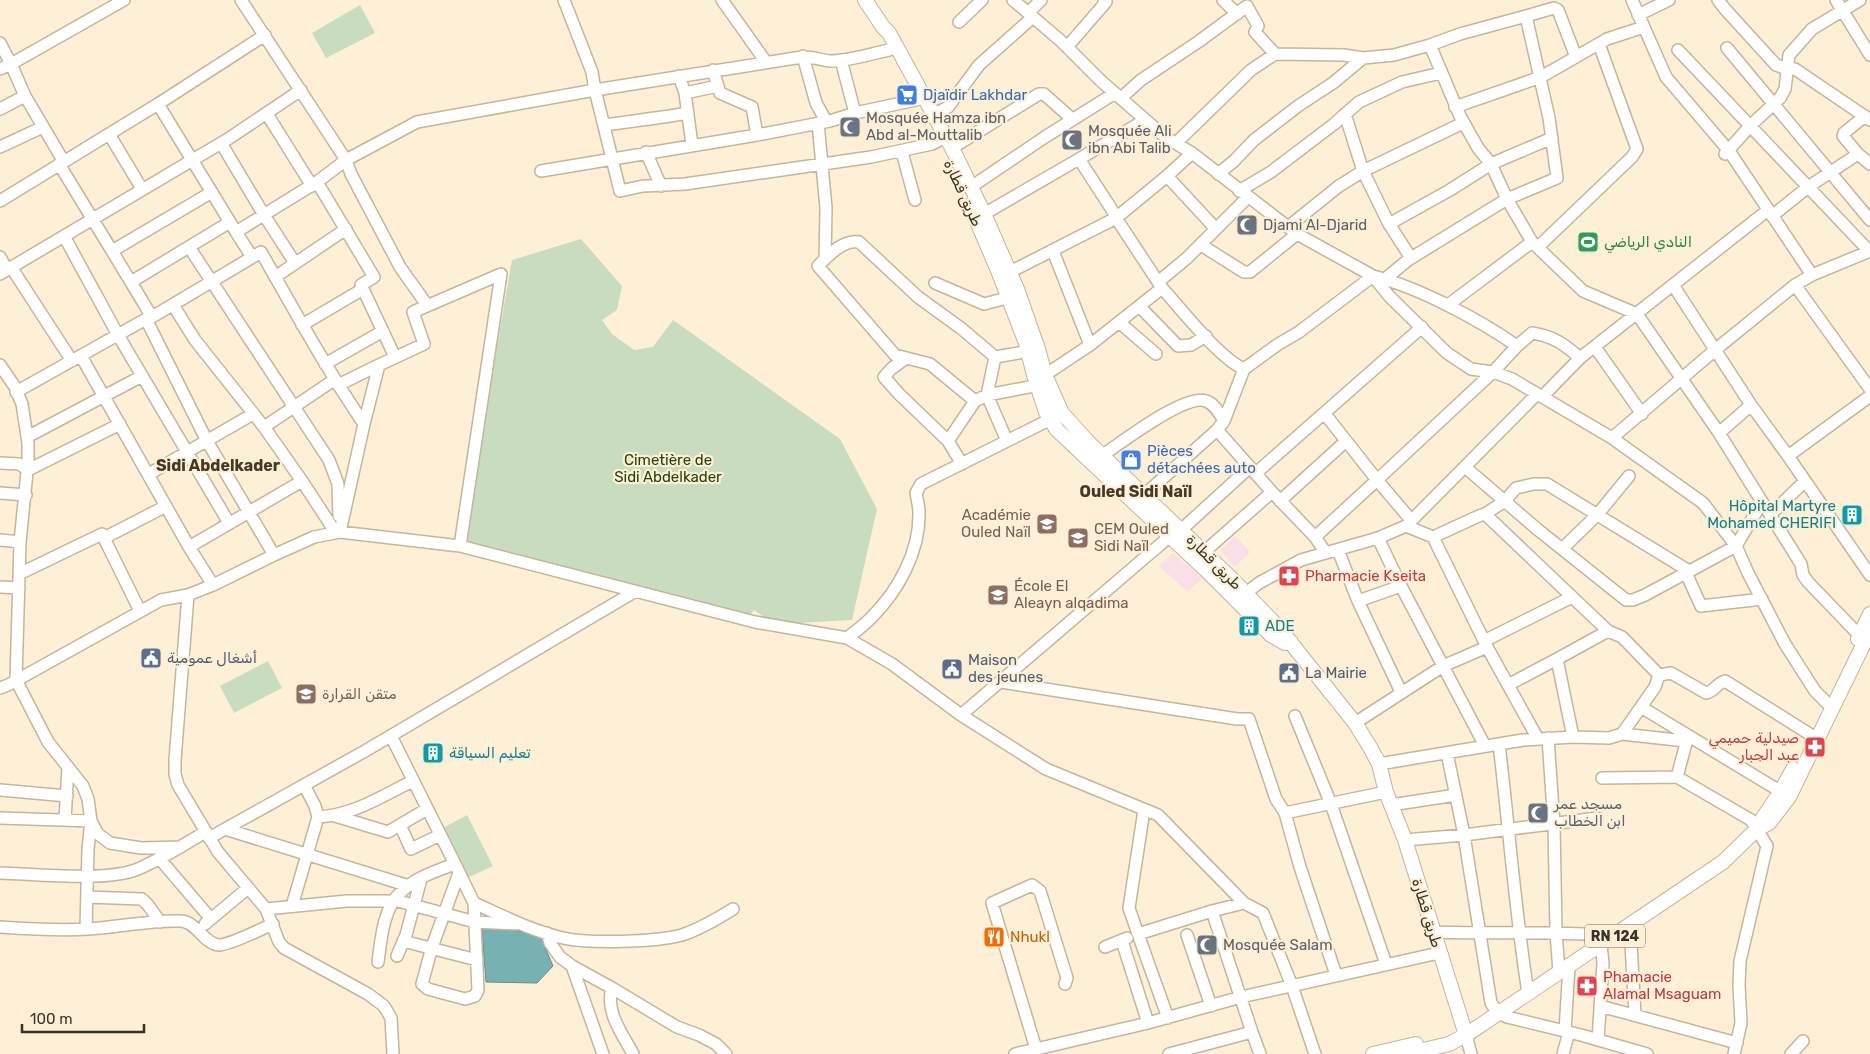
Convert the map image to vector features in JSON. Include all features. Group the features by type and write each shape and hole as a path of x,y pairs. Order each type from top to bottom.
{"main road":[{"name":"طريق قطارة","path":"865,0 883,28 883,36 892,47 971,187 1010,272 1013,292"},
{"name":"طريق قطارة","path":"921,99 933,115 961,183 1013,292 1043,381 1046,412 1056,416 1103,455 1144,495 1176,531 1208,572 1271,635 1285,644 1291,642"},
{"name":"طريق قطارة","path":"1056,416 1057,430 1087,460 1204,552 1246,594 1291,642 1355,723 1379,764 1389,798 1405,840 1466,1035"},
{"name":"RN 124","path":"1406,1054 1449,1044 1466,1035 1564,969 1600,940 1630,926 1723,862 1757,829 1762,818 1785,794 1865,633 1870,614"},
{"name":"RN 124","path":"1785,794 1811,735 1829,705"},
{"name":"RN 124","path":"1373,1054 1447,1036 1466,1035"}],"street":[{"path":"5,67 124,0"},
{"path":"241,0 346,160 351,174 400,267 427,305"},
{"path":"564,0 592,72 620,190 643,186 661,186 902,152 945,142 1039,94 1044,94 1072,119"},
{"path":"722,0 766,62"},
{"path":"959,22 982,0"},
{"path":"1013,0 1067,47 1145,120 1192,153 1292,230 1373,276 1385,279 1448,306 1517,346"},
{"path":"933,115 948,107 979,65 1031,15 1041,0"},
{"path":"1067,47 1106,2 1104,0"},
{"path":"1223,0 1237,14"},
{"path":"1632,0 1666,77 1727,153 1812,275"},
{"path":"1638,15 1669,0"},
{"path":"1718,0 1724,9 1776,65 1787,69 1795,69 1868,118 1842,134 1858,154 1870,164"},
{"path":"1836,0 1870,54"},
{"path":"1727,153 1750,126 1780,98 1785,89 1788,55 1812,28 1860,0"},
{"path":"1176,143 1251,70 1276,54 1344,55 1362,58 1394,54 1526,16 1544,5 1558,10 1576,57"},
{"path":"971,187 1072,119 1118,95 1141,80 1247,6 1258,26 1255,32 1276,54"},
{"path":"1385,279 1411,258 1507,199 1557,178 1552,138 1526,16"},
{"path":"1455,107 1540,77 1607,39 1644,27"},
{"path":"0,201 158,104 264,35"},
{"path":"0,43 5,67 25,96 131,282 207,441 274,555"},
{"path":"1448,306 1535,245 1632,157 1637,149 1599,44"},
{"path":"1430,45 1463,123 1478,148 1491,164 1507,199 1535,245 1583,291 1637,314 1719,433 1801,564 1808,582 1865,633"},
{"path":"131,282 189,247 264,215 314,184 346,160 417,122 713,70 804,56 825,60 841,60 892,47"},
{"path":"1727,48 1870,220"},
{"path":"1612,438 1795,284 1870,248 1808,187 1678,50"},
{"path":"804,56 822,122 822,164 826,208 825,259"},
{"path":"1218,174 1234,161 1254,140 1298,106 1333,83 1362,58"},
{"path":"841,60 855,113"},
{"path":"713,70 720,94 752,108 757,135"},
{"path":"948,441 975,401 987,394 1043,381 1140,307 1216,229 1244,194 1360,102 1402,82 1441,73"},
{"path":"679,76 685,93 692,145"},
{"path":"685,93 718,86"},
{"path":"6,270 221,143 301,90"},
{"path":"0,109 25,96"},
{"path":"541,171 757,135 921,99"},
{"path":"158,104 252,257"},
{"path":"604,125 688,113"},
{"path":"267,114 346,229 374,277 361,284 395,357"},
{"path":"1345,114 1363,171 1389,224 1411,258"},
{"path":"984,214 1145,120"},
{"path":"1201,244 1244,272 1250,272 1339,186 1363,171 1463,123"},
{"path":"0,147 43,127"},
{"path":"109,134 142,189"},
{"path":"1389,224 1450,190 1491,164 1552,138"},
{"path":"221,143 295,263"},
{"path":"646,152 661,186"},
{"path":"902,152 915,200"},
{"path":"1010,272 1053,252 1116,218 1192,153"},
{"path":"1246,594 1290,565 1378,538 1409,523 1580,358 1770,213 1858,154"},
{"path":"1079,159 1160,285 1206,336 1235,365 1244,369"},
{"path":"1167,176 1216,229"},
{"path":"112,251 212,192"},
{"path":"275,277 346,229"},
{"path":"64,236 118,335 229,523"},
{"path":"975,401 930,364 895,355 818,266 832,252 854,241 859,242 918,297 962,329 995,358"},
{"path":"189,247 329,460 338,484 338,533"},
{"path":"16,392 174,305 260,252 325,364 364,424"},
{"path":"1053,252 1090,345"},
{"path":"0,257 6,270 104,396 189,547 213,585"},
{"path":"264,427 294,406 336,382 424,344 413,312 501,274 460,546"},
{"path":"1373,276 1389,296 1447,353 1471,370 1493,372 1512,379 1612,438 1703,503 1736,546 1785,644 1815,691 1829,705"},
{"path":"1144,495 1220,425 1244,369 1299,332 1373,276"},
{"path":"936,283 984,304 1003,299 1013,292"},
{"path":"1795,284 1870,389"},
{"path":"1673,286 1751,405 1870,574"},
{"path":"302,325 363,289"},
{"path":"174,305 195,340 264,427 338,533"},
{"path":"1140,307 1178,346 1191,344 1206,336"},
{"path":"1119,322 1156,354"},
{"path":"961,715 1176,531 1325,414 1422,327"},
{"path":"325,364 382,331"},
{"path":"1316,537 1493,372 1532,333 1547,335 1565,345 1580,358"},
{"path":"1595,347 1642,414"},
{"path":"995,358 1033,350"},
{"path":"906,358 890,369 884,377 948,441 962,464"},
{"path":"995,358 987,394 1007,441"},
{"path":"0,365 22,404 27,437 28,470 20,542 16,680 48,742 83,786 88,799 91,821 86,929"},
{"path":"338,533 379,365"},
{"path":"27,437 142,376"},
{"path":"1788,456 1870,396"},
{"path":"1103,455 1164,413 1196,400 1206,400 1216,407 1220,425 1253,470 1280,501 1316,537 1326,553"},
{"path":"1719,433 1751,405"},
{"path":"148,474 253,414"},
{"path":"1325,414 1409,523 1433,537 1508,685 1543,739 1554,825 1556,932 1564,969 1567,1031 1563,1054"},
{"path":"847,638 871,618 898,586 909,561 918,529 920,511 916,493 921,484 1056,416"},
{"path":"28,470 120,424"},
{"path":"1280,501 1346,442"},
{"path":"0,463 19,464 28,470"},
{"path":"1465,467 1505,502 1626,600 1645,596 1736,546 1762,502"},
{"path":"1562,549 1597,515 1629,476"},
{"path":"189,547 302,481"},
{"path":"1770,514 1805,481"},
{"path":"1433,537 1485,514 1505,502 1516,488 1534,484 1547,484 1688,572 1701,606 1762,599"},
{"path":"1204,552 1272,492"},
{"path":"0,493 26,495"},
{"path":"104,538 166,506"},
{"path":"1485,514 1608,631 1622,637 1659,675"},
{"path":"0,688 161,600 188,595 314,537 338,533 460,546 755,622 847,638 892,664 961,715 1046,768 1158,815 1244,903 1263,913 1292,986 1315,1054"},
{"path":"19,574 102,534 140,611"},
{"path":"1378,538 1401,586 1485,746"},
{"path":"0,540 20,542"},
{"path":"1338,550 1358,600 1401,692"},
{"path":"0,586 19,588"},
{"path":"1358,600 1401,586"},
{"path":"0,873 87,876 110,875 136,870 207,835 225,829 304,785 391,736 634,592"},
{"path":"188,595 175,774 178,785 207,835 228,865 266,909 279,942 284,948 368,994 384,1006 391,1018 393,1054"},
{"path":"1355,723 1443,666 1572,597"},
{"path":"1508,685 1608,631"},
{"path":"1557,659 1573,737"},
{"path":"1659,675 1671,673 1706,693 1710,692 1720,682 1725,681 1811,735"},
{"path":"1622,734 1655,687 1659,675"},
{"path":"1001,682 1227,718 1249,719 1276,799 1285,813 1300,867 1336,975"},
{"path":"1641,707 1687,737 1785,794"},
{"path":"1295,716 1331,804 1386,964"},
{"path":"1379,764 1485,746 1543,739 1573,737 1609,738 1622,734 1687,737"},
{"path":"391,736 457,868 474,903 478,990 475,996 465,1000 424,986 423,979 457,868"},
{"path":"1677,777 1687,737"},
{"path":"1499,744 1510,830 1518,932 1528,993"},
{"path":"1447,753 1464,836 1491,1003 1498,1013 1647,1054"},
{"path":"65,820 68,767"},
{"path":"1600,1006 1635,1015 1736,1048 1741,1024 1740,961 1767,846 1751,820 1677,777 1602,778"},
{"path":"318,817 334,816 362,807 413,781"},
{"path":"292,906 318,817 316,806 304,785"},
{"path":"0,790 67,796"},
{"path":"1285,813 1331,804 1389,798 1456,795"},
{"path":"334,816 388,832 427,808"},
{"path":"1144,810 1129,908 1168,1018"},
{"path":"0,818 91,821"},
{"path":"1405,840 1464,836 1597,818"},
{"path":"91,821 98,834 110,842 141,848 181,847"},
{"path":"400,824 411,849 440,835"},
{"path":"225,829 409,886"},
{"path":"160,858 211,919"},
{"path":"378,962 387,917 400,893 421,879 457,868"},
{"path":"397,956 421,879"},
{"path":"1036,1049 992,903 1032,885 1040,891 1066,978 1064,984"},
{"path":"198,930 248,888"},
{"path":"87,897 142,899 160,922"},
{"path":"266,909 347,901 394,901 475,922 524,925"},
{"path":"474,903 524,925 565,939 592,941 644,940 681,935 709,924 733,909"},
{"path":"1105,947 1137,933 1244,903"},
{"path":"1212,911 1260,1054"},
{"path":"0,927 46,930 86,929 182,921 198,930 214,943 220,945 273,924"},
{"path":"1630,926 1635,1015"},
{"path":"1433,932 1481,934 1556,932 1600,940 1603,963 1598,1040"},
{"path":"547,933 550,943 560,957 572,966 677,1028 700,1035 716,1044 726,1054"},
{"path":"1187,935 1211,1006"},
{"path":"403,941 477,960"},
{"path":"1122,941 1148,1023"},
{"path":"1015,1054 1168,1018 1241,997 1439,952"},
{"path":"572,966 603,1054"},
{"path":"612,988 609,998 610,1009 633,1054"},
{"path":"1169,1054 1252,1032"},
{"path":"1466,1035 1471,1054"},
{"path":"1792,1054 1803,1041"}],"shaded area":[{"path":"1235,536 1250,552 1235,567 1220,551"},
{"path":"1173,553 1202,578 1188,592 1159,566"}],"green space":[{"path":"360,5 375,33 326,58 312,33"},
{"name":"Cimetière de Sidi Abdelkader","path":"581,239 622,286 617,310 602,320 612,334 634,350 653,347 673,320 840,439 877,509 852,620 796,623 767,619 754,610 750,615 463,542 512,260"},
{"path":"268,661 282,688 234,713 220,686"},
{"path":"467,815 493,866 467,878 443,828"}],"water":[{"path":"484,927 529,932 541,938 553,966 537,983 486,982 482,930"}],"place":[{"name":"Djaïdir Lakhdar","path":"907,95"},
{"name":"Mosquée Hamza ibn Abd al-Mouttalib","path":"850,127"},
{"name":"Mosquée Ali ibn Abi Talib","path":"1072,140"},
{"name":"Djami Al-Djarid","path":"1247,225"},
{"name":"النادي الرياضي","path":"1588,242"},
{"name":"Pièces détachées auto","path":"1131,460"},
{"name":"Hôpital Martyre Mohamed CHERIFI","path":"1852,515"},
{"name":"Académie Ouled Naïl","path":"1047,524"},
{"name":"CEM Ouled Sidi Naïl","path":"1078,538"},
{"name":"Pharmacie Kseita","path":"1289,576"},
{"name":"École El Aleayn alqadima","path":"998,595"},
{"name":"ADE","path":"1249,626"},
{"name":"أشغال عمومية","path":"151,658"},
{"name":"Maison des jeunes","path":"952,669"},
{"name":"La Mairie","path":"1289,673"},
{"name":"متقن القرارة","path":"306,694"},
{"name":"صيدلية حميمي عبد الجبار","path":"1815,747"},
{"name":"تعليم السياقة","path":"433,753"},
{"name":"مسجد عمر ابن الخطاب","path":"1538,813"},
{"name":"Nhukl","path":"994,937"},
{"name":"Mosquée Salam","path":"1207,945"},
{"name":"Phamacie Alamal Msaguam","path":"1587,986"}],"district":[{"name":"Sidi Abdelkader","path":"218,465"},
{"name":"Ouled Sidi Naïl","path":"1136,491"}]}
